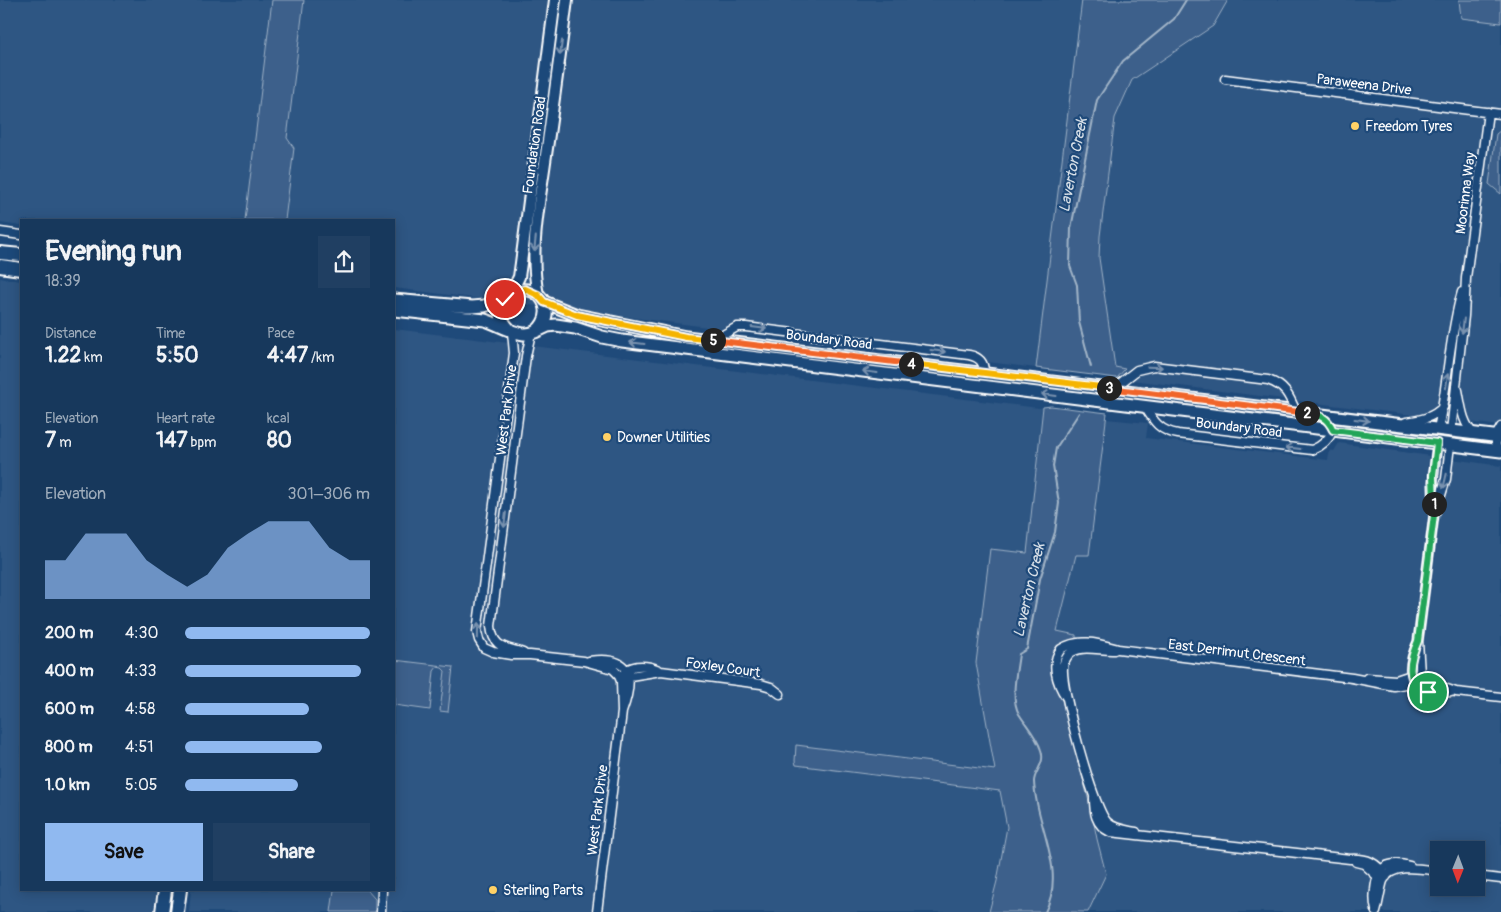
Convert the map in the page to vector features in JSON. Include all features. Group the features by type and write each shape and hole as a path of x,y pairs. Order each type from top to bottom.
{"main road":[{"path":"0,253 20,255"},
{"path":"0,266 20,269"},
{"path":"395,300 472,307 484,306 525,289 541,298 546,309 544,322 533,333 522,335 485,320 395,310"},
{"path":"508,296 501,312 505,326 511,331"},
{"name":"Boundary Road","path":"541,298 577,315 686,337 984,372 1474,434 1499,434"},
{"name":"Boundary Road","path":"533,333 548,326 567,326 622,341 1498,451"},
{"path":"982,386 984,372"},
{"path":"1319,414 1328,421 1333,430"},
{"path":"1437,443 1438,429"},
{"path":"1450,444 1451,431"},
{"path":"162,912 165,891"},
{"path":"177,912 180,891"}],"street":[{"name":"Foundation Road","path":"541,298 534,276 533,210 555,0"},
{"name":"Foundation Road","path":"508,296 519,277 533,210 568,0"},
{"name":"Paraweena Drive","path":"1225,79 1501,114"},
{"name":"Moorinna Way","path":"1451,431 1466,278 1488,112"},
{"path":"0,232 20,235"},
{"name":"Moorinna Way","path":"1438,429 1443,407 1455,319 1466,278"},
{"path":"714,340 737,327 746,327 969,355 980,359 984,366 984,372"},
{"name":"West Park Drive","path":"484,648 477,632 514,352 511,331"},
{"name":"West Park Drive","path":"495,642 491,626 526,356 533,333"},
{"name":"Boundary Road","path":"1113,389 1137,370 1154,366 1268,380 1284,388 1289,394 1296,412"},
{"name":"Moorinna Way","path":"1456,383 1466,423 1474,434"},
{"name":"Boundary Road","path":"1145,407 1161,428 1167,432 1178,434 1312,450 1328,440 1333,430"},
{"path":"1391,423 1427,418 1436,414 1443,407"},
{"name":"Boundary Road","path":"1498,451 1499,434"},
{"path":"1437,443 1433,475 1434,515 1418,641 1420,674 1429,683 1456,692"},
{"path":"1434,515 1446,479 1450,444"},
{"path":"497,483 509,489"},
{"path":"495,493 509,489"},
{"path":"1418,641 1414,653 1412,678 1417,686 1428,692 1456,692 1501,697"},
{"path":"484,648 495,642 506,648 530,655"},
{"name":"East Derrimut Crescent","path":"1382,874 1350,859 1145,835 1122,834 1106,830 1098,822 1094,810 1094,797 1066,697 1058,681 1056,670 1057,656 1061,649 1077,642 1100,644 1118,650 1352,678 1394,686 1405,686 1412,678"},
{"path":"484,648 499,654 530,655 584,662 613,669 619,677"},
{"path":"584,662 591,660 622,664 628,673"},
{"name":"Foxley Court","path":"619,677 628,673 638,674 661,671 761,684 771,687 780,694"},
{"name":"West Park Drive","path":"622,712 628,692 628,673"},
{"path":"1412,678 1420,674"},
{"name":"West Park Drive","path":"597,912 622,712 621,682 619,677"},
{"path":"1376,911 1382,874 1417,868 1430,870"},
{"path":"1485,877 1501,879"},
{"path":"381,912 382,891"}],"shaded area":[{"path":"0,0 1501,0 1501,426 395,288 395,219 20,219 20,226 0,223"},
{"path":"272,0 304,0 287,138 294,148 285,219 245,219"},
{"path":"1082,0 1228,0 1213,26 1132,80 1115,118 1100,236 1099,258 1115,367 1125,369 1117,378 1036,368"},
{"path":"1459,0 1501,0 1501,23 1461,18"},
{"path":"1501,130 1501,194 1489,184 1496,134"},
{"path":"0,278 20,281 20,891 156,891 153,912 0,912"},
{"path":"395,329 1039,408 1051,406 1107,413 1106,419 1148,423 1146,438 1328,460 1330,450 1334,451 1339,443 1501,466 1501,912 189,912 191,891 395,891"},
{"path":"1051,406 1107,413 1089,555 1076,555 1057,631 1076,635 1076,639 1060,647 1052,663 1091,809 1106,874 1088,912 989,912 1007,827 1000,791 796,765 796,745 995,770 976,663 990,549 1027,553 1043,407"},
{"path":"395,660 453,667 448,712 440,711 445,671 437,667 434,671 430,710 395,705"},
{"path":"334,891 368,891 375,899 375,912 331,912"}],"waterway":[{"name":"Laverton Creek","path":"1091,367 1079,322 1077,285 1070,266 1071,228 1097,100 1123,61 1174,19 1186,0"},
{"name":"Laverton Creek","path":"1045,912 1051,896 1053,880 1052,864 1034,782 1042,755 1037,740 1016,708 1015,684 1019,654 1027,649 1040,579 1055,532 1059,503 1053,466 1056,448 1079,413"}],"place":[{"name":"Freedom Tyres","path":"1355,126"},
{"name":"Downer Utilities","path":"607,437"},
{"name":"Sterling Parts","path":"493,890"}],"route":[{"path":"505,299 511,293 525,289 532,291 542,298 544,302 556,308 577,315 686,337 1319,414 1328,421 1333,430 1437,443 1433,475 1434,515 1418,641 1411,669 1414,682 1422,690 1428,692"}]}
